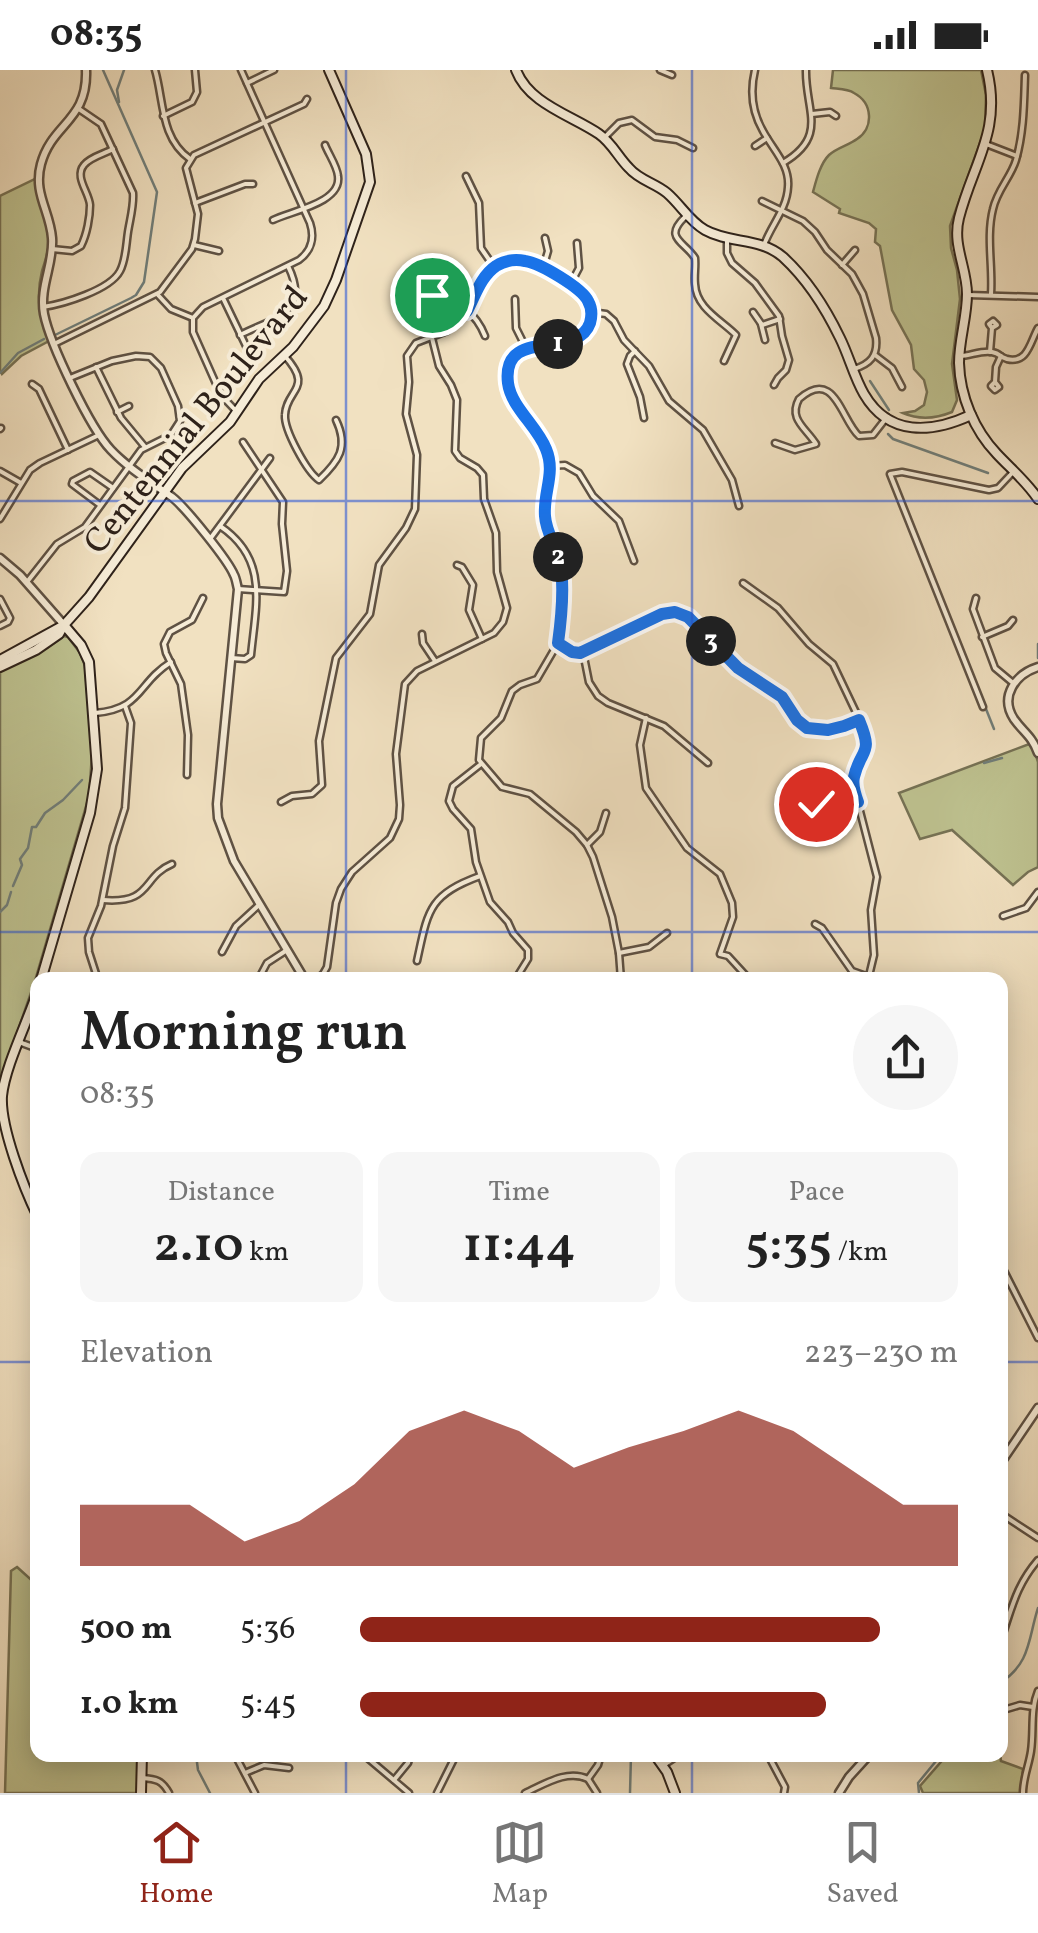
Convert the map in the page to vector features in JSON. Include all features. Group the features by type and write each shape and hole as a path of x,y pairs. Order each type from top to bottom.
{"main road":[{"name":"Centennial Boulevard","path":"0,664 59,634 182,468 230,422 259,379 306,332 330,294 370,182 366,154 328,70"},
{"path":"516,70 533,95 604,138 634,173 664,191 708,232 764,245 781,256 811,290 838,334 868,401 887,417 909,427 929,429 971,416"},
{"path":"988,70 992,106 986,144 956,230 967,295 961,383 971,416 985,440 1038,499"},
{"path":"42,972 94,800 98,768 89,662 64,625"},
{"path":"30,1012 3,1088 2,1108 30,1195"},
{"path":"141,1793 142,1762"},
{"path":"662,1764 675,1793"}],"street":[{"path":"86,70 79,109 50,143 40,166 39,192 52,249 44,280 46,324 99,435 128,466 184,508 230,567 238,590 217,811 234,862 300,972"},
{"path":"155,70 163,116 179,150 190,159"},
{"path":"163,116 190,105 196,95 196,70"},
{"path":"237,412 222,395 193,332 193,318 210,300 222,298 302,258 311,245 312,228 241,70"},
{"path":"247,83 274,70"},
{"path":"660,70 672,74"},
{"path":"756,70 753,104 760,126 784,163 789,182 782,210 764,245"},
{"path":"784,163 807,142 812,127 806,70"},
{"path":"991,294 992,210 1017,156 1025,72"},
{"path":"196,95 206,98"},
{"path":"54,344 158,295 194,245 198,214 186,172 197,152 304,104 307,99"},
{"path":"43,306 68,302 105,284 122,268 134,198 100,123 79,109"},
{"path":"812,114 830,112 836,116"},
{"path":"604,138 620,123 632,120 655,137 677,140 693,148"},
{"path":"755,146 767,138"},
{"path":"986,144 1017,156"},
{"path":"273,220 328,197 337,187 337,172 325,145"},
{"path":"52,249 82,246 90,208 81,170 88,161 113,150"},
{"path":"466,176 479,203 482,248 494,268"},
{"path":"196,203 253,184"},
{"path":"762,201 811,228 856,278 876,338 875,355 854,369"},
{"path":"686,215 676,229 676,238 695,258 695,286 701,303 736,335 726,358 717,352"},
{"path":"542,268 548,255 544,238"},
{"path":"727,238 726,249 732,263 755,283 780,318 789,363 774,385"},
{"path":"570,285 579,268 577,243"},
{"path":"194,245 219,252"},
{"path":"842,265 854,250"},
{"path":"281,802 292,796 312,794 322,785 319,741 328,673 370,614 383,558 413,516 416,455 406,414 406,362 412,346 447,331 467,311 485,276 494,268 507,261 528,261 584,295 592,312 588,328 579,338 526,348 510,366 510,390 544,443 551,466 545,516 560,564 558,643 540,675 515,687 502,718 481,738 478,756 502,787 530,794 587,845 610,910 620,972"},
{"path":"240,334 292,306 297,287 288,266"},
{"path":"158,295 171,309 193,318"},
{"path":"415,302 432,295 442,296 478,320 485,336"},
{"path":"967,295 1038,297"},
{"path":"222,298 247,348"},
{"path":"515,299 516,328 526,348"},
{"path":"592,312 610,317 624,340 649,366 669,401 703,430 732,480 739,506"},
{"path":"752,312 761,324 765,340"},
{"path":"761,324 780,318"},
{"path":"990,352 992,328"},
{"path":"960,354 990,352 1014,359 1033,350 1038,328"},
{"path":"325,972 340,888 352,872 386,844 396,827 400,805 396,764 403,690 410,676 500,626 507,608 497,572 496,533 484,499 483,475 455,451 457,400 439,366 432,338"},
{"path":"635,351 627,364 644,418"},
{"path":"27,582 56,544 84,527 144,447 171,435 182,421 161,368 151,355 96,367 70,378"},
{"path":"875,355 892,368 902,386"},
{"path":"284,356 296,370 298,380 286,408 285,422 306,468 318,483 342,448 343,435 336,420"},
{"path":"995,382 1001,356"},
{"path":"96,367 117,412 144,447"},
{"path":"32,384 39,389 68,450"},
{"path":"775,443 792,450 816,444 795,414 800,398 810,391 822,390 833,395 859,436 873,435 887,417"},
{"path":"117,412 129,406"},
{"path":"0,519 36,466 99,435"},
{"path":"238,590 284,592 286,571 283,502 243,442"},
{"path":"789,456 792,450"},
{"path":"209,540 270,458"},
{"path":"551,466 565,465 579,474 593,496 619,521 634,561"},
{"path":"983,707 890,474 902,472 989,490 998,488 1014,470"},
{"path":"0,471 21,484"},
{"path":"100,506 73,481 90,472 113,488"},
{"path":"220,526 244,548 254,569 257,590 251,654 245,660 231,658"},
{"path":"0,558 64,625"},
{"path":"457,565 473,585 469,610 482,639"},
{"path":"742,583 778,608 809,644 830,660 867,742 853,779 876,877 871,916 874,955 870,972"},
{"path":"553,586 560,586"},
{"path":"187,775 188,728 181,684 164,648 167,635 192,620 204,598"},
{"path":"976,598 973,609 994,668 1013,683"},
{"path":"0,600 10,618 0,626"},
{"path":"558,643 572,652 583,652 662,614 675,612 688,617 738,668 782,697 807,728 828,730 859,720"},
{"path":"982,637 1013,620"},
{"path":"422,634 435,662"},
{"path":"583,652 594,692 608,703 664,726 708,763"},
{"path":"94,712 110,712 125,706 171,662"},
{"path":"1036,668 1024,672 1013,683 1008,701 1014,719 1033,740 1038,753"},
{"path":"96,972 88,944 103,900 124,808 131,728 125,706"},
{"path":"646,718 640,745 648,792 686,848 720,874 732,903 733,917 720,954 728,956 743,972"},
{"path":"481,764 457,782 449,796 453,809 471,829 474,857 490,902 528,950 528,959 520,972"},
{"path":"812,800 831,807 858,802"},
{"path":"587,845 600,832 606,813"},
{"path":"103,900 122,901 139,894 172,864"},
{"path":"417,961 430,909 458,884 480,876"},
{"path":"1003,916 1026,908 1038,892"},
{"path":"222,952 236,926 260,904"},
{"path":"815,924 854,972"},
{"path":"619,953 650,947 667,933"},
{"path":"262,972 267,964 288,950"},
{"path":"19,1042 30,1046"},
{"path":"1008,1279 1038,1338"},
{"path":"1008,1445 1037,1412"},
{"path":"1008,1518 1038,1538"},
{"path":"1008,1618 1024,1576 1038,1560"},
{"path":"1023,1793 1038,1691"},
{"path":"1008,1709 1033,1706"},
{"path":"1030,1757 1038,1760"},
{"path":"239,1762 255,1793"},
{"path":"372,1762 409,1793"},
{"path":"394,1780 408,1762"},
{"path":"438,1793 453,1762"},
{"path":"588,1778 599,1762"},
{"path":"772,1762 785,1787 784,1793"},
{"path":"839,1793 863,1762"},
{"path":"245,1773 264,1765 289,1768"},
{"path":"525,1793 571,1774 588,1778 597,1793"},
{"path":"142,1778 157,1780 169,1793"}],"green space":[{"path":"833,70 981,70 986,95 985,129 950,226 960,299 952,364 957,400 952,412 921,418 903,413 924,405 927,392 924,380 914,369 911,345 892,310 880,246 875,242 876,229 839,213 840,209 813,192 826,159 863,134 869,122 868,109 860,97 831,88"},
{"path":"35,179 49,240 39,298 49,341 21,356 2,374 0,196"},
{"path":"68,637 85,666 92,754 89,796 38,972 30,972 30,996 0,1082 0,671"},
{"path":"1032,743 1038,762 1038,867 1013,885 952,830 920,839 899,793"},
{"path":"17,1567 30,1579 30,1762 143,1762 141,1793 5,1793 11,1571"},
{"path":"941,1762 1004,1762 1023,1769 1020,1793 923,1793 920,1786"}],"waterway":[{"path":"55,335 131,298 144,282 157,192 103,70"},
{"path":"119,102 117,90 124,70"},
{"path":"0,373 18,353 44,339"},
{"path":"870,381 889,410"},
{"path":"888,434 988,473"},
{"path":"1038,644 1038,658"},
{"path":"974,679 994,729"},
{"path":"984,763 1002,758"},
{"path":"13,886 32,827 82,780"},
{"path":"0,912 11,892"},
{"path":"1008,1677 1023,1659 1038,1608"},
{"path":"197,1762 210,1793"},
{"path":"630,1793 631,1762"},
{"path":"919,1793 918,1783 935,1762"}],"route":[{"path":"432,295 446,297 467,311 489,272 499,264 518,260 542,268 584,295 592,312 582,335 570,342 526,348 513,360 508,377 512,396 544,443 551,466 545,516 561,569 558,643 580,653 666,612 684,614 738,668 782,697 807,728 828,730 859,720 867,742 853,779 858,802 838,807 816,804"}]}
